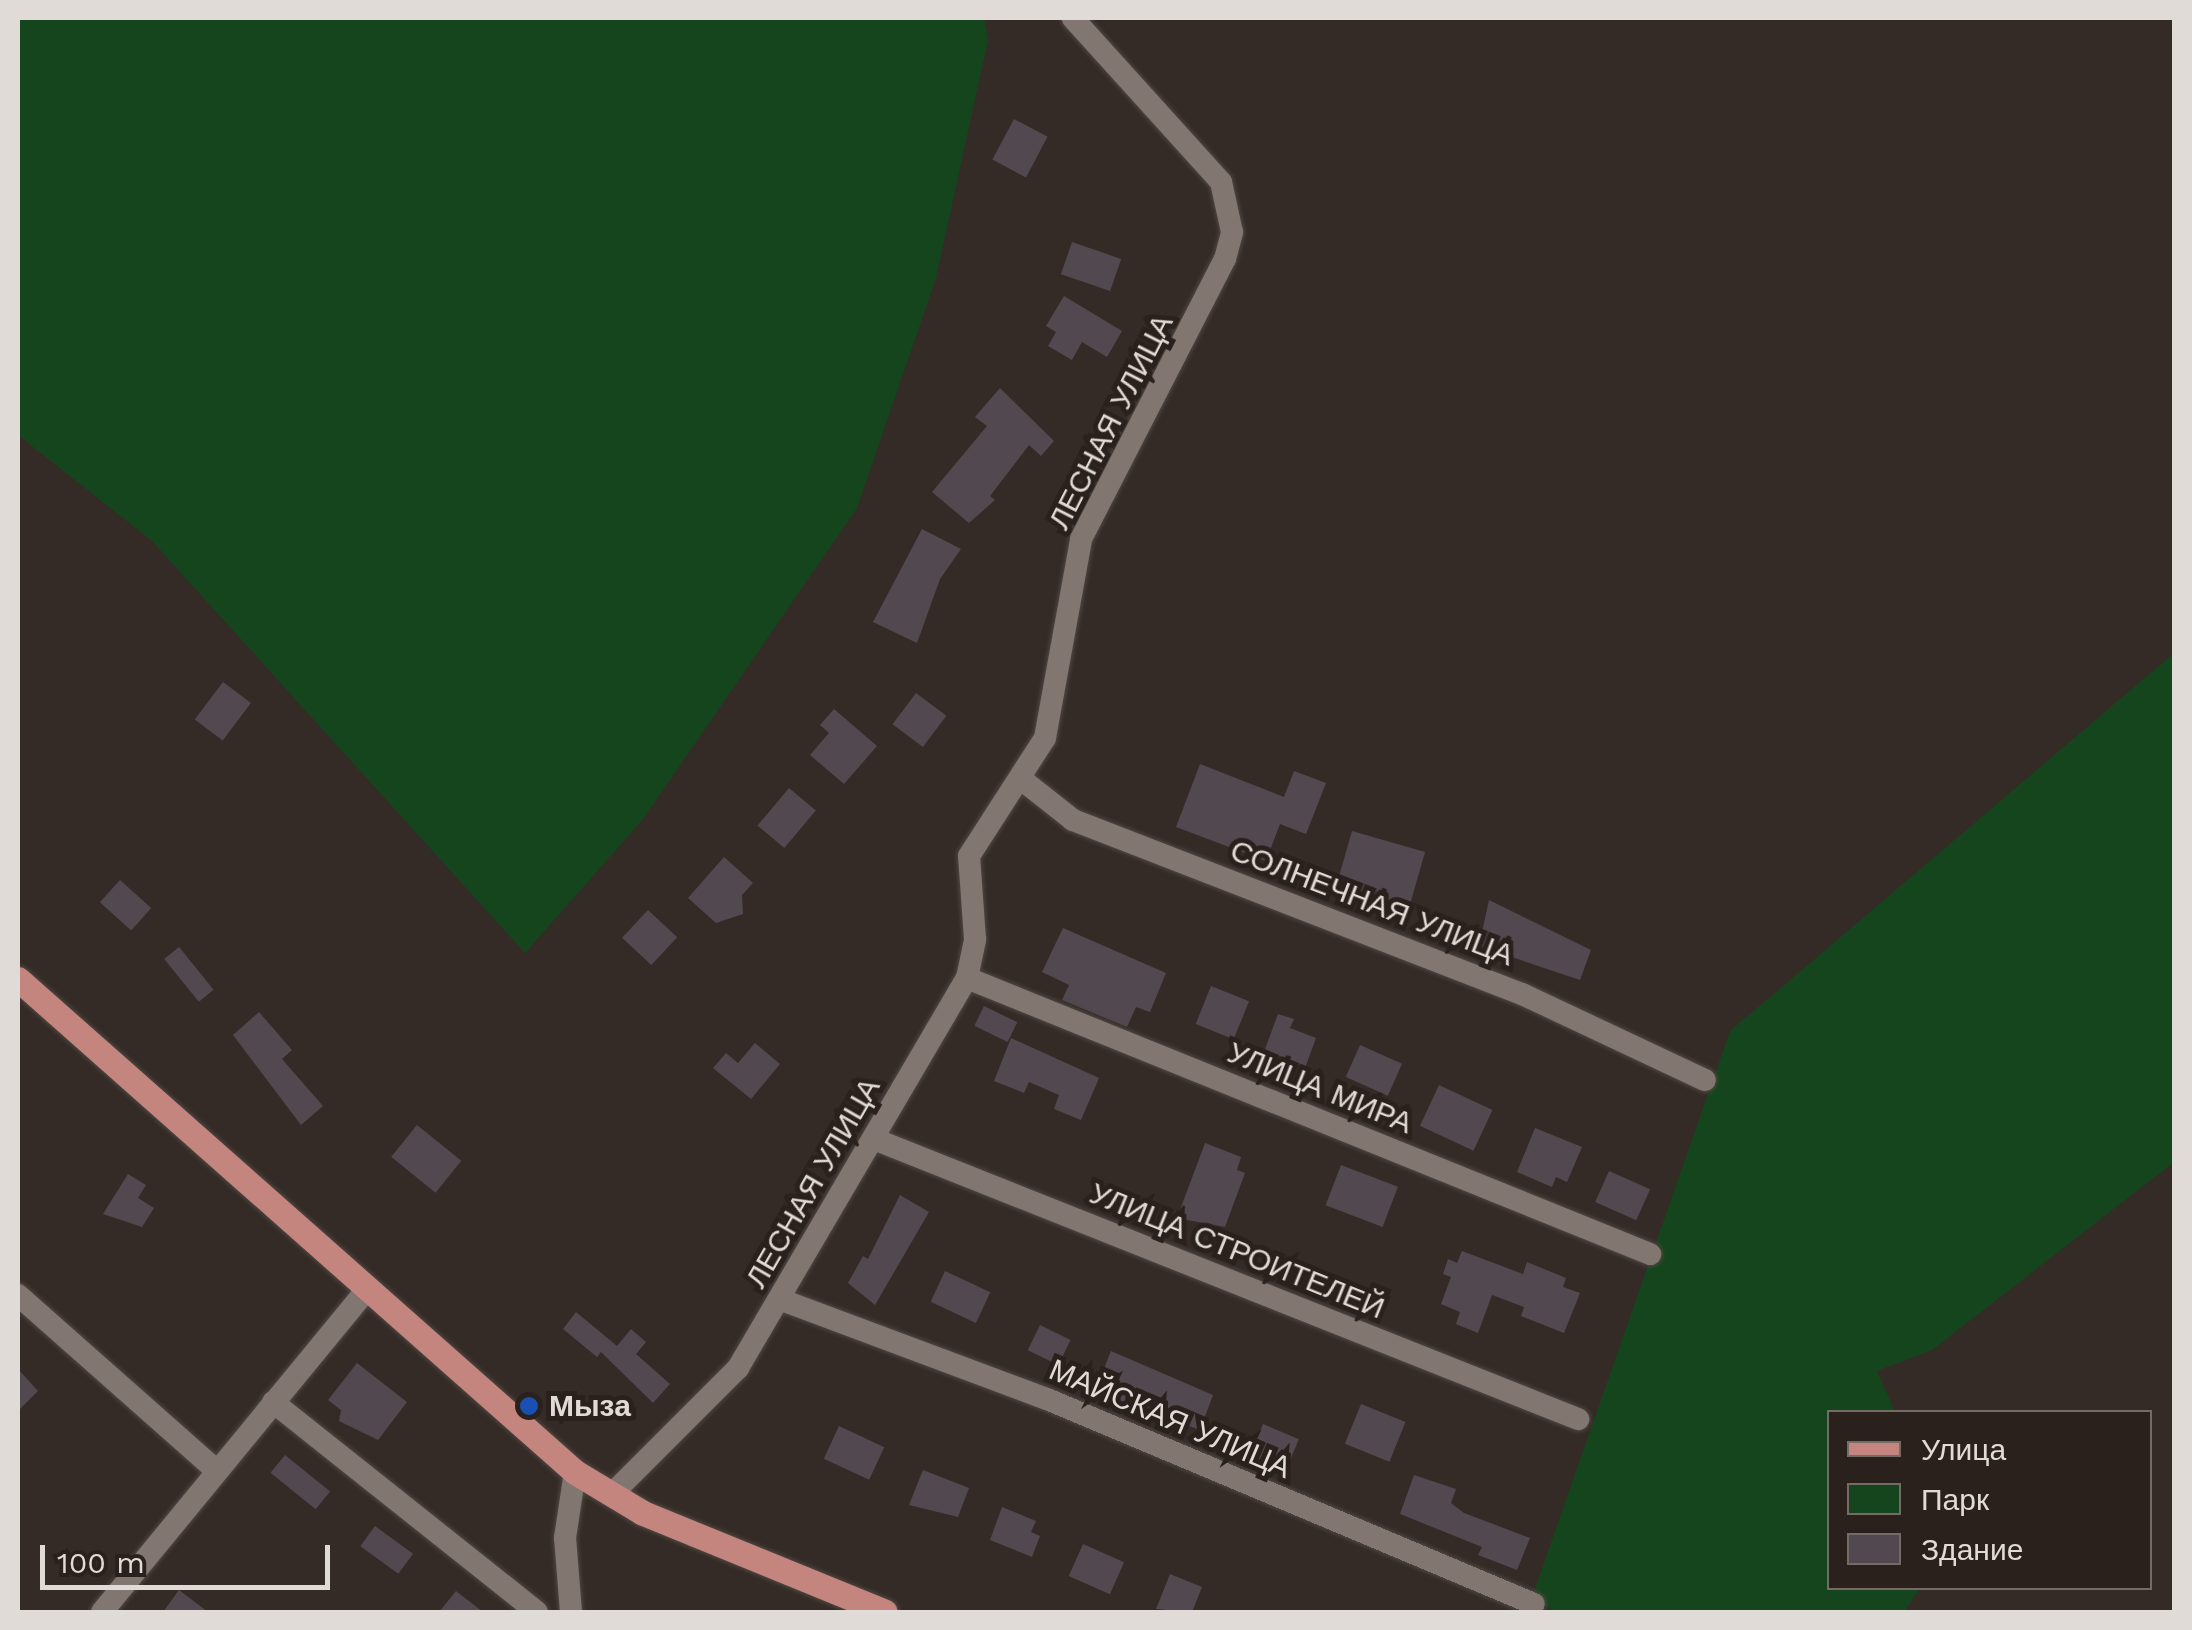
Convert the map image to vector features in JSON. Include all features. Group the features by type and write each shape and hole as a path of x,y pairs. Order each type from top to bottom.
{"main road":[{"path":"18,978 575,1472 611,1495 885,1612"}],"street":[{"name":"ЛЕСНАЯ УЛИЦА","path":"611,1495 738,1368 967,978 975,939 968,856 1045,738 1086,528 1201,311 1232,232 1221,182 1205,160 1073,18"},
{"name":"СОЛНЕЧНАЯ УЛИЦА","path":"1021,778 1073,820 1522,994 1706,1080"},
{"name":"УЛИЦА МИРА","path":"967,978 1650,1254"},
{"name":"УЛИЦА СТРОИТЕЛЕЙ","path":"874,1139 1578,1419"},
{"path":"102,1612 366,1290"},
{"path":"18,1294 216,1470"},
{"name":"МАЙСКАЯ УЛИЦА","path":"779,1299 1047,1399 1534,1604"},
{"path":"273,1402 537,1612"},
{"path":"571,1612 564,1538 575,1472"}],"green space":[{"path":"18,18 984,18 988,40 936,278 857,508 643,819 525,953 152,541 18,435"},
{"path":"2174,653 2174,1162 1932,1350 1877,1371 1894,1410 1827,1410 1827,1590 1919,1590 1904,1612 1556,1612 1531,1600 1730,1031"}],"building":[{"path":"1014,119 1048,137 1026,177 992,160"},
{"path":"1072,242 1121,259 1110,291 1061,274"},
{"path":"1064,296 1122,331 1107,357 1082,342 1072,360 1048,346 1056,332 1046,326"},
{"path":"1000,388 1054,441 1041,456 1029,445 990,496 995,500 969,523 932,492 987,426 975,417"},
{"path":"922,529 961,549 940,579 917,643 873,622"},
{"path":"223,682 251,703 223,741 195,720"},
{"path":"916,693 946,716 923,747 893,724"},
{"path":"834,709 877,746 844,784 810,755 829,733 820,725"},
{"path":"1200,764 1284,797 1294,771 1326,783 1306,834 1280,824 1266,861 1176,827"},
{"path":"789,788 816,810 784,848 758,826"},
{"path":"1352,831 1425,852 1409,907 1336,886"},
{"path":"724,857 753,883 742,895 743,914 716,923 688,898"},
{"path":"120,880 151,908 131,930 100,902"},
{"path":"1489,900 1591,950 1580,980 1479,946"},
{"path":"648,910 677,937 651,965 622,938"},
{"path":"1063,928 1166,973 1150,1012 1136,1007 1127,1027 1062,1000 1069,985 1042,972"},
{"path":"179,947 214,990 199,1002 164,959"},
{"path":"1211,986 1249,1001 1234,1039 1196,1024"},
{"path":"984,1006 1017,1022 1008,1042 974,1026"},
{"path":"259,1012 292,1050 282,1059 323,1106 301,1125 233,1035"},
{"path":"1278,1014 1294,1019 1290,1028 1316,1038 1305,1068 1265,1049"},
{"path":"1011,1038 1099,1078 1081,1120 1054,1109 1059,1095 1029,1082 1024,1093 994,1081"},
{"path":"755,1043 780,1064 751,1099 713,1068 726,1053 738,1063"},
{"path":"1360,1045 1402,1064 1388,1096 1346,1077"},
{"path":"1439,1085 1492,1110 1473,1151 1420,1126"},
{"path":"417,1125 461,1161 435,1193 391,1157"},
{"path":"1535,1128 1582,1147 1567,1182 1556,1177 1552,1187 1517,1172"},
{"path":"1205,1143 1241,1157 1237,1170 1245,1173 1225,1227 1177,1218"},
{"path":"1341,1165 1398,1187 1383,1227 1326,1205"},
{"path":"1609,1171 1650,1189 1636,1220 1595,1202"},
{"path":"128,1174 146,1185 138,1198 154,1208 142,1227 103,1214"},
{"path":"900,1195 929,1212 875,1305 848,1283 863,1256 868,1259"},
{"path":"1462,1251 1523,1274 1527,1262 1566,1278 1563,1287 1580,1293 1564,1333 1521,1316 1524,1307 1492,1295 1478,1333 1456,1324 1460,1312 1441,1304 1451,1277 1443,1274 1448,1259 1457,1263"},
{"path":"945,1271 990,1292 976,1323 931,1302"},
{"path":"576,1312 617,1346 631,1329 646,1342 636,1354 670,1384 653,1403 601,1352 597,1357 563,1329"},
{"path":"1040,1325 1071,1340 1058,1365 1028,1350"},
{"path":"1111,1351 1213,1395 1200,1430 1095,1391"},
{"path":"357,1363 407,1402 378,1440 339,1421 341,1410 328,1400"},
{"path":"18,1369 38,1391 18,1411"},
{"path":"1361,1404 1406,1422 1389,1462 1345,1444"},
{"path":"1263,1424 1299,1439 1284,1473 1249,1458"},
{"path":"839,1426 884,1447 869,1480 824,1459"},
{"path":"285,1455 330,1492 316,1509 271,1473"},
{"path":"923,1470 969,1488 958,1517 909,1505"},
{"path":"1414,1475 1456,1489 1451,1503 1464,1513 1530,1538 1517,1570 1478,1555 1482,1547 1400,1514"},
{"path":"1002,1507 1036,1521 1031,1532 1040,1536 1032,1557 990,1540"},
{"path":"375,1526 413,1554 398,1574 360,1546"},
{"path":"1083,1544 1124,1562 1110,1594 1069,1576"},
{"path":"1170,1574 1202,1587 1192,1612 1156,1609"},
{"path":"179,1590 208,1612 163,1612"},
{"path":"456,1591 483,1612 439,1612"}],"place":[{"name":"Мыза","path":"529,1406"}]}
